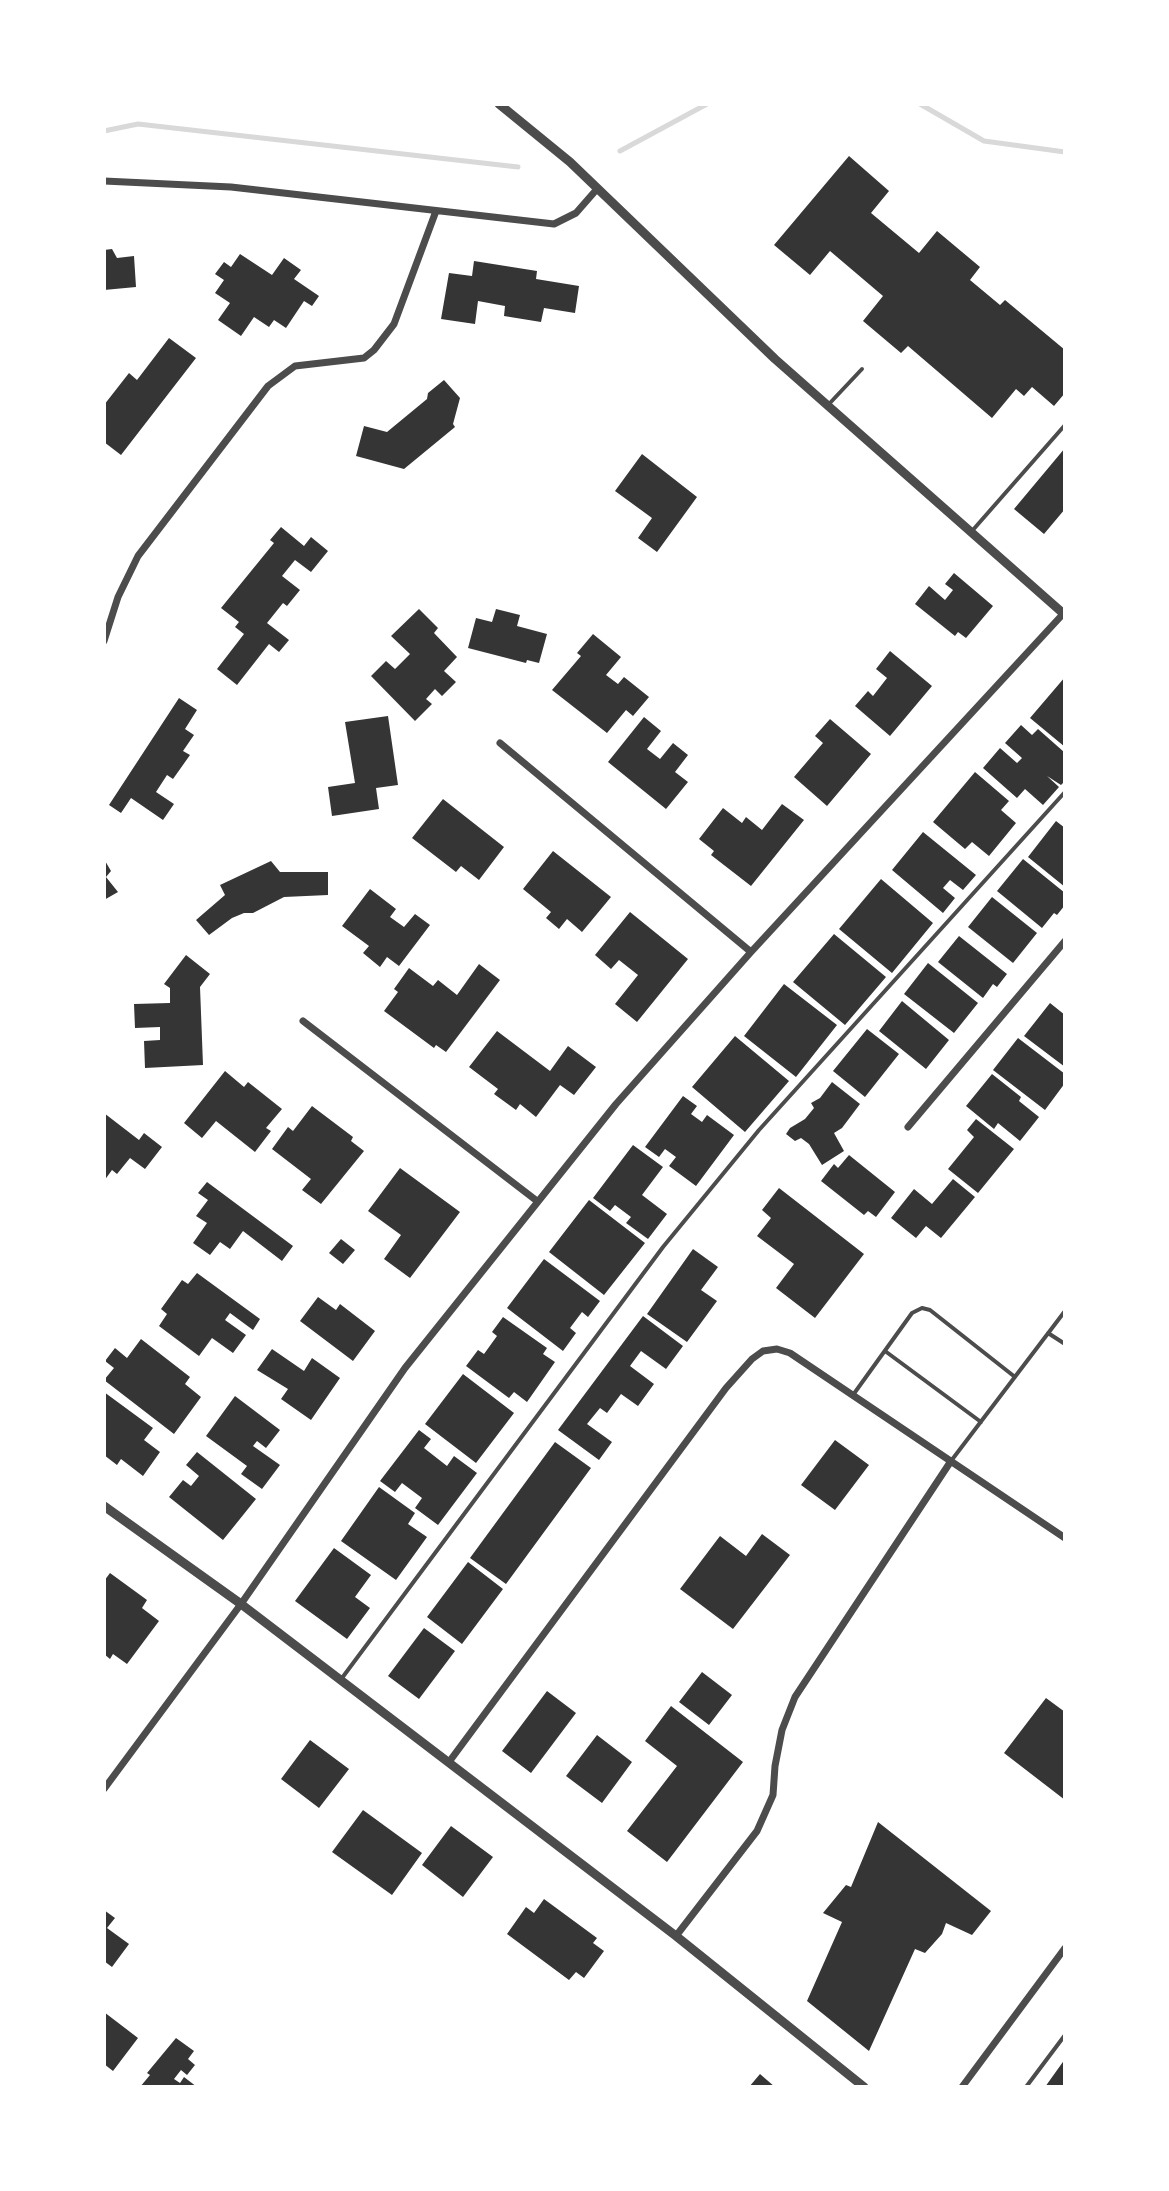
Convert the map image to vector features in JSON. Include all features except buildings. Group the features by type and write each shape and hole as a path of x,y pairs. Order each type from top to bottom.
{"street":[{"path":"104,1789 241,1604 405,1368 616,1104 751,952 1064,614 827,406 597,189 499,104"},
{"path":"104,181 231,187 554,224 576,213 597,189"},
{"path":"104,641 118,597 138,556 268,386 295,366 364,358 374,350 394,324 436,211"},
{"path":"500,743 751,952"},
{"path":"908,1127 1065,941"},
{"path":"303,1021 537,1201"},
{"path":"449,1762 726,1388 763,1351 777,1349 790,1353 1065,1538"},
{"path":"676,1936 757,1831 773,1795 782,1730 795,1697 951,1461"},
{"path":"104,1506 241,1604 449,1762 676,1936 864,2087"},
{"path":"963,2087 1065,1948"}],"lane":[{"path":"827,406 862,369"},
{"path":"971,532 1065,425"},
{"path":"341,1680 663,1247 759,1130 1065,792"},
{"path":"853,1395 912,1313 922,1308 930,1310 1015,1377"},
{"path":"951,1461 1065,1311"},
{"path":"1048,1333 1065,1344"},
{"path":"885,1351 981,1422"},
{"path":"1026,2087 1065,2035"}],"waterway":[{"path":"620,151 707,104"},
{"path":"920,104 984,141 1065,152"},
{"path":"104,131 138,124 518,167"}]}
